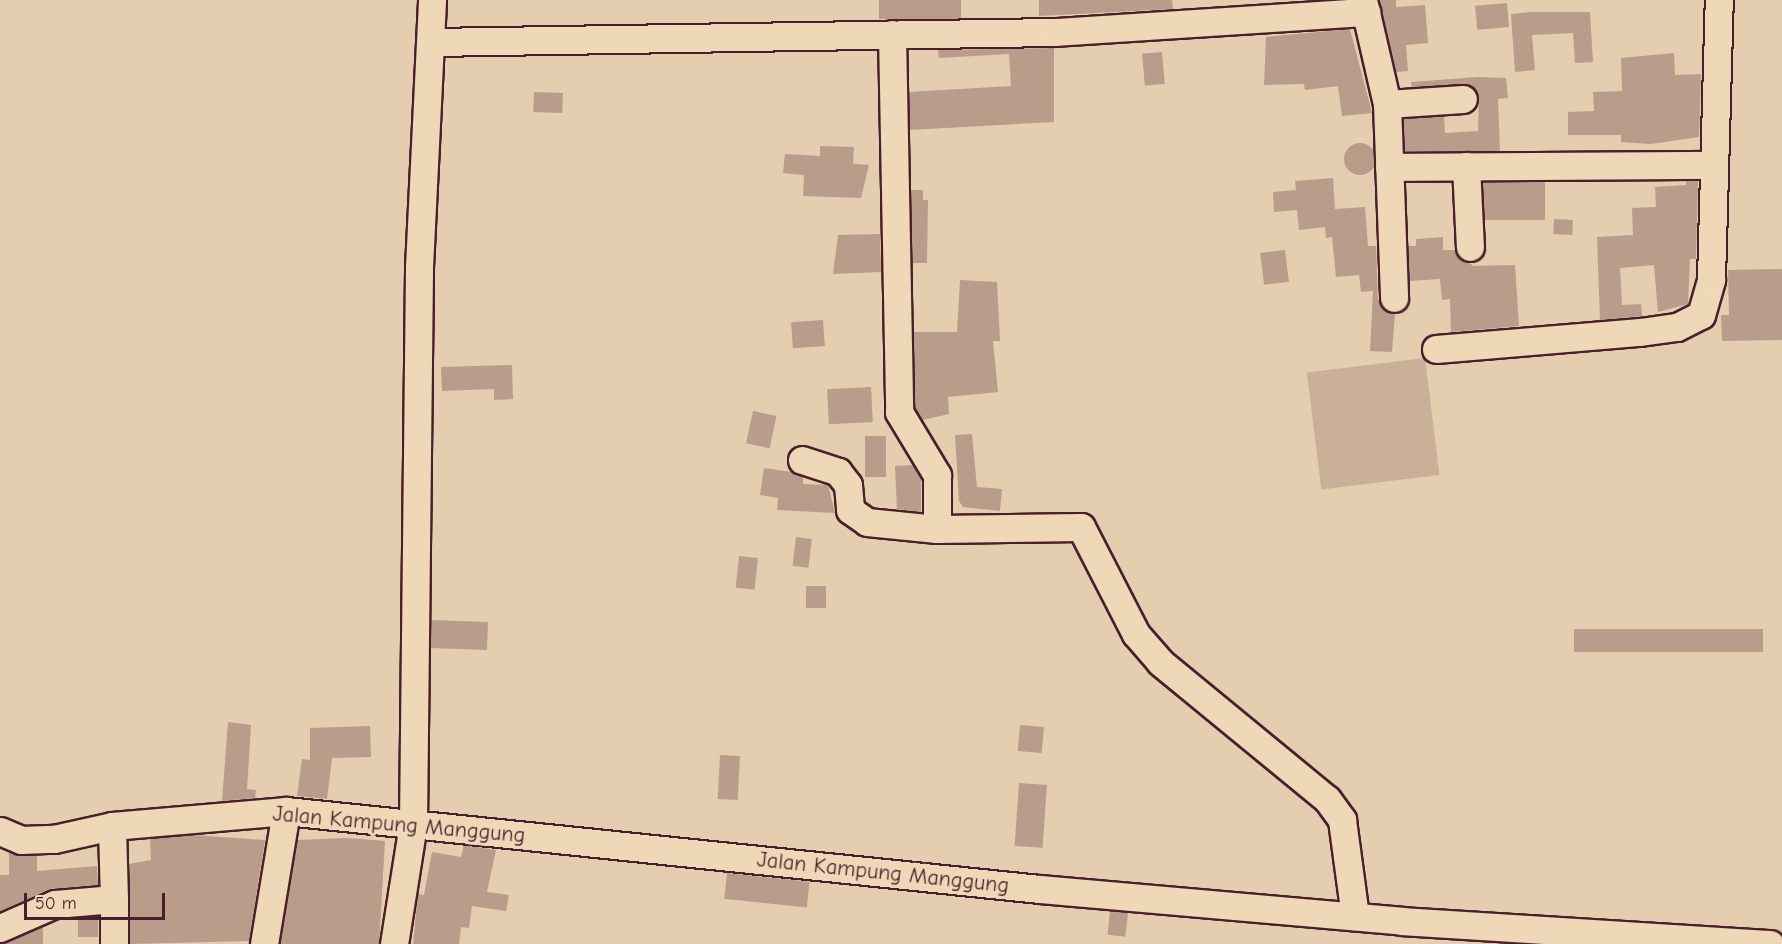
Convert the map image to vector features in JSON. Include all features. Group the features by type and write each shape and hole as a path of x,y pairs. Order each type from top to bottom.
{"street":[{"path":"394,944 413,824 419,267 432,0"},
{"path":"1436,349 1640,332 1696,319 1711,279 1719,0"},
{"path":"431,42 1114,30 1364,6 1387,104 1394,298"},
{"path":"892,34 899,418 937,475 937,529"},
{"path":"1387,104 1463,99"},
{"path":"1389,167 1714,165"},
{"path":"1466,166 1470,247"},
{"path":"802,460 843,477 857,517 937,529 1081,527 1136,634 1160,662 1327,799 1342,820 1355,916"},
{"path":"264,944 286,811"},
{"name":"Jalan Kampung Manggung","path":"0,831 21,840 54,839 112,826 286,811 1039,889 1355,916 1770,944"},
{"path":"112,826 114,944"},
{"path":"0,928 55,904 114,899"}],"shaded area":[{"path":"1425,358 1439,475 1321,490 1307,373"}],"building":[{"path":"879,0 961,0 961,19 879,19"},
{"path":"1039,0 1172,0 1173,9 1039,16"},
{"path":"1379,0 1396,0 1396,7 1425,5 1428,43 1406,45 1408,71 1396,72"},
{"path":"1507,3 1509,27 1477,30 1475,6"},
{"path":"1590,12 1593,62 1575,63 1573,33 1532,35 1535,70 1515,72 1511,14"},
{"path":"1350,29 1372,113 1342,116 1338,86 1305,90 1304,84 1264,85 1266,37"},
{"path":"1054,48 1054,122 910,130 909,92 1011,86 1009,54 939,58 938,50"},
{"path":"1162,52 1165,84 1145,86 1142,54"},
{"path":"1674,53 1675,75 1701,74 1699,137 1651,144 1621,142 1621,135 1568,135 1568,112 1594,111 1593,92 1622,91 1621,58"},
{"path":"1478,77 1506,78 1508,98 1498,99 1500,151 1404,151 1403,119 1444,116 1445,133 1478,131 1479,97 1470,85 1412,87 1411,82"},
{"path":"534,92 563,93 562,113 533,112"},
{"path":"1360,143 1371,148 1376,159 1371,170 1360,175 1349,170 1344,159 1349,148"},
{"path":"820,146 854,147 853,164 869,165 861,198 803,196 804,175 783,173 785,154 820,156"},
{"path":"1333,178 1335,209 1365,207 1368,246 1376,246 1378,299 1395,314 1392,352 1370,351 1373,291 1361,292 1359,275 1336,277 1332,237 1326,238 1325,227 1299,230 1297,210 1274,212 1273,192 1296,190 1295,181"},
{"path":"1686,181 1698,181 1696,259 1690,259 1688,304 1658,312 1654,265 1620,268 1622,305 1641,304 1642,316 1600,320 1597,237 1633,235 1632,208 1656,207 1655,187 1686,185"},
{"path":"1483,182 1545,182 1545,220 1483,220"},
{"path":"911,190 923,190 923,200 928,200 927,263 912,263"},
{"path":"1554,219 1573,220 1572,235 1553,234"},
{"path":"880,234 881,272 833,274 838,235"},
{"path":"1443,237 1443,250 1455,250 1473,266 1515,265 1519,326 1451,332 1450,299 1442,300 1440,279 1409,281 1408,246 1416,246 1416,239"},
{"path":"1285,250 1289,282 1264,285 1260,253"},
{"path":"1782,269 1782,340 1722,341 1721,315 1729,315 1728,270"},
{"path":"960,280 997,282 1000,341 993,341 998,392 948,397 949,414 922,420 915,407 913,332 957,332"},
{"path":"823,320 825,346 793,348 791,322"},
{"path":"512,365 513,399 494,400 494,389 442,391 441,367"},
{"path":"871,387 873,422 829,424 827,389"},
{"path":"753,411 776,416 770,448 746,443"},
{"path":"972,434 977,487 1002,489 1000,511 963,507 959,501 955,435"},
{"path":"865,436 886,436 886,477 865,477"},
{"path":"913,465 921,479 921,512 897,509 895,466"},
{"path":"764,468 792,472 803,477 803,484 828,485 835,513 777,510 778,498 760,495"},
{"path":"796,537 812,539 808,568 792,566"},
{"path":"739,556 758,558 755,590 736,588"},
{"path":"806,586 826,586 826,608 806,608"},
{"path":"431,620 488,622 487,650 430,648"},
{"path":"1574,629 1763,629 1763,652 1574,652"},
{"path":"228,722 251,725 247,789 256,790 255,798 222,801"},
{"path":"1020,725 1044,727 1042,753 1018,751"},
{"path":"370,726 371,757 332,758 327,799 297,796 302,759 310,760 310,728"},
{"path":"720,755 740,756 738,800 718,799"},
{"path":"1019,783 1047,785 1043,848 1015,846"},
{"path":"193,835 265,840 249,941 130,944 129,864 151,860 150,839"},
{"path":"348,838 385,841 379,944 280,944 297,840"},
{"path":"464,845 496,850 487,892 509,895 506,911 472,906 469,928 461,927 459,944 413,944 418,894 424,895 432,852 461,857"},
{"path":"9,852 37,855 37,871 97,866 98,885 49,889 0,911 0,875 9,875"},
{"path":"727,873 810,882 807,908 724,899"},
{"path":"1110,911 1128,913 1125,937 1107,935"},
{"path":"78,916 98,916 98,937 78,937"},
{"path":"43,926 43,944 0,944 6,942"}]}
